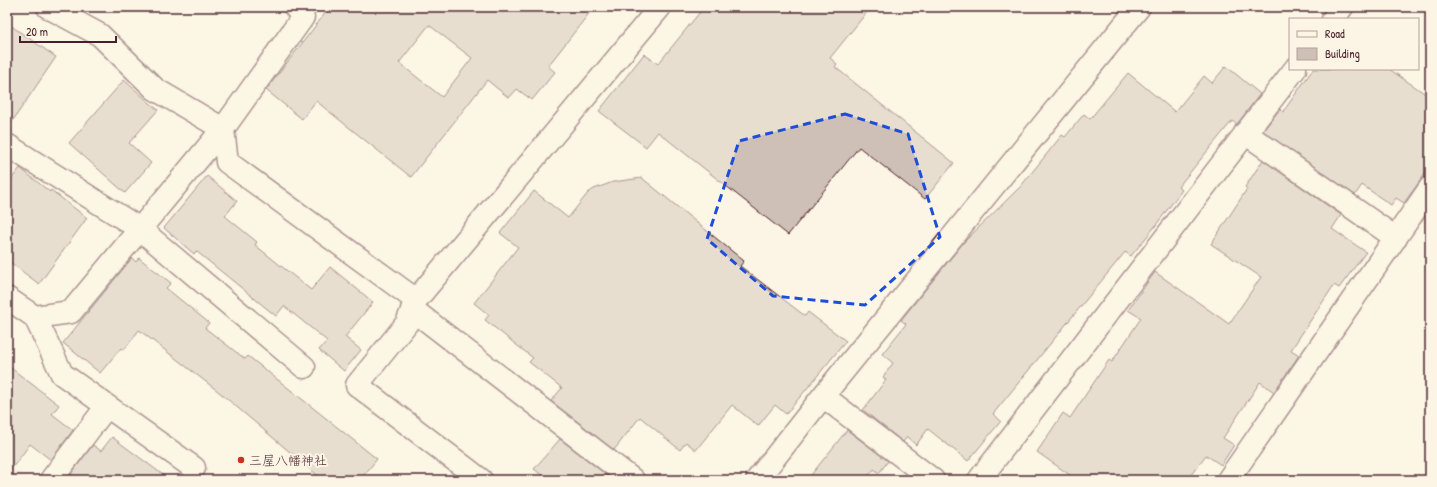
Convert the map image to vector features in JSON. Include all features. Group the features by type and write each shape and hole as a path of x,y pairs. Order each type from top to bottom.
{"street":[{"path":"48,7 100,35 155,89 223,128"},
{"path":"35,317 71,312 223,128 303,17 295,7"},
{"path":"481,480 357,385 407,323 414,305 660,7"},
{"path":"757,480 1139,7"},
{"path":"1334,18 1342,7"},
{"path":"979,480 1294,70"},
{"path":"223,128 227,162 414,305 634,480"},
{"path":"1245,133 1396,238"},
{"path":"7,145 140,229 304,367"},
{"path":"1228,480 1430,188"},
{"path":"7,298 35,317 62,374 194,468"},
{"path":"824,396 933,480"},
{"path":"51,480 107,406"}],"highlighted area":[{"path":"845,114 908,134 940,237 865,305 773,296 707,239 739,141"}],"shaded area":[{"path":"7,468 41,480 7,480"}],"building":[{"path":"330,7 594,7 548,66 555,72 532,100 517,89 509,98 487,80 411,177 316,101 302,119 266,90","holes":["429,25 472,58 442,97 399,63"]},
{"path":"704,7 871,7 830,58 837,64 835,67 954,163 925,199 859,147 788,235 658,132 646,147 599,111 644,54 658,64"},
{"path":"7,23 56,57 7,129"},
{"path":"1226,66 1260,94 1237,124 1232,121 1178,187 1182,190 1131,256 1125,252 993,414 1001,421 968,461 928,429 916,445 907,437 903,442 863,410 886,380 883,377 893,363 882,354 906,324 901,320 964,242 1021,186 1062,135 1065,137 1084,114 1090,119 1128,73 1175,112 1204,76 1212,83"},
{"path":"1312,70 1390,70 1430,97 1430,167 1404,203 1396,198 1391,205 1362,185 1355,195 1263,131 1280,109 1283,112"},
{"path":"124,80 158,110 129,143 151,163 125,193 69,143"},
{"path":"1263,160 1341,215 1332,229 1366,252 1339,288 1334,285 1291,350 1299,355 1274,392 1260,382 1223,438 1234,445 1221,465 1206,455 1187,480 1077,480 1037,452 1063,413 1070,418 1109,360 1112,362 1141,318 1128,310 1155,272 1229,324 1261,277 1211,244 1247,189 1245,187"},
{"path":"20,168 50,192 51,190 87,218 39,284 7,260 7,185"},
{"path":"207,176 237,201 225,216 257,242 255,245 311,290 330,267 373,302 345,337 361,350 344,371 319,350 327,341 284,306 276,316 196,251 194,254 164,228"},
{"path":"642,178 744,261 740,266 805,316 808,312 846,341 786,414 775,405 758,426 732,405 696,450 686,442 680,450 640,417 614,450 551,401 562,388 529,362 533,358 485,320 489,315 474,303 518,247 500,233 534,191 568,218 588,193 594,189 613,182"},
{"path":"132,258 136,262 139,258 171,283 166,288 209,323 205,328 245,359 248,356 377,459 360,480 323,480 219,392 139,330 124,350 121,348 100,373 63,343"},
{"path":"7,365 59,405 52,414 73,430 51,460 30,444 7,475"},
{"path":"847,430 888,461 879,473 874,469 865,480 807,480"},
{"path":"112,437 170,480 78,480 71,474 93,445 101,451"},
{"path":"560,439 613,480 548,480 534,469"}],"place":[{"name":"三屋八幡神社","path":"241,460"}]}
